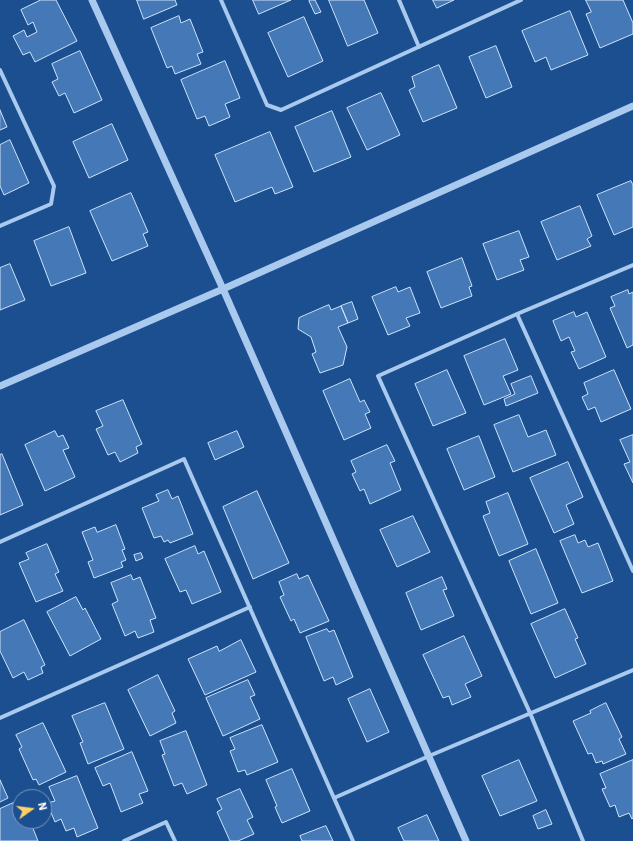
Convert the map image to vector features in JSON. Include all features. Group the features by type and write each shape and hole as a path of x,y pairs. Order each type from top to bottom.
{"street":[{"path":"92,0 223,289 466,841"},
{"path":"221,0 267,105 281,110 520,0"},
{"path":"399,0 419,47"},
{"path":"0,70 54,186 51,204 0,226"},
{"path":"0,386 223,289 633,106"},
{"path":"583,841 530,713 378,376 517,314 633,265"},
{"path":"517,314 633,571"},
{"path":"0,542 184,459 353,841"},
{"path":"0,718 250,607"},
{"path":"334,798 429,756 633,670"},
{"path":"124,841 166,822 175,841"}],"building":[{"path":"41,0 56,0 77,41 35,62 30,52 23,55 13,36 24,30 27,37 37,32 33,22 28,25 21,10"},
{"path":"137,0 175,0 177,5 144,19"},
{"path":"253,0 291,0 259,14"},
{"path":"315,0 321,12 315,14 309,1"},
{"path":"329,0 364,0 378,33 348,46"},
{"path":"433,0 454,0 437,8"},
{"path":"586,0 623,0 633,23 633,34 600,48 586,14 591,12"},
{"path":"570,11 588,55 551,70 546,57 535,62 522,31"},
{"path":"179,16 181,23 190,19 203,52 197,54 201,64 175,74 172,66 167,68 151,28"},
{"path":"304,17 323,61 288,77 268,33"},
{"path":"496,46 512,87 486,98 469,57"},
{"path":"80,51 102,100 74,113 65,93 59,96 52,82 58,79 52,64"},
{"path":"225,61 240,98 225,104 230,117 209,126 205,116 197,119 181,80"},
{"path":"439,65 457,108 423,122 409,90 415,87 412,77"},
{"path":"381,93 400,135 367,150 347,108"},
{"path":"0,110 7,127 0,130"},
{"path":"332,111 351,157 314,172 295,127"},
{"path":"112,124 128,160 89,178 73,142"},
{"path":"270,132 293,187 275,194 272,187 235,202 215,155"},
{"path":"10,140 29,183 4,195 0,186 0,145"},
{"path":"631,181 633,185 633,227 614,235 597,195"},
{"path":"131,193 148,232 143,234 148,246 112,261 90,211"},
{"path":"580,206 592,236 587,239 591,246 557,260 541,222"},
{"path":"69,227 86,273 51,286 34,241"},
{"path":"519,231 529,257 520,260 524,270 497,280 483,244"},
{"path":"462,258 472,286 469,287 472,296 441,308 427,272"},
{"path":"10,264 25,300 0,310 0,268"},
{"path":"396,287 398,292 410,287 420,313 406,318 410,326 388,335 372,297"},
{"path":"628,290 629,294 633,292 633,345 627,348 610,308 615,306 611,297"},
{"path":"352,302 358,319 348,323 341,306"},
{"path":"329,305 331,310 341,306 348,323 338,327 347,347 343,365 320,373 312,354 316,352 311,337 298,329 299,318"},
{"path":"574,312 576,317 587,312 606,357 579,369 571,352 575,351 569,337 561,341 553,321"},
{"path":"505,339 518,370 503,376 511,394 484,405 464,356"},
{"path":"447,370 466,413 433,426 415,384"},
{"path":"614,370 631,409 601,422 595,407 588,410 582,397 588,394 584,383"},
{"path":"531,376 538,393 506,406 504,399 515,394 511,384"},
{"path":"350,379 360,402 364,400 370,412 365,414 371,428 344,440 323,391"},
{"path":"123,400 142,444 136,447 138,453 120,462 115,452 108,455 96,429 103,426 96,411"},
{"path":"519,415 528,437 546,430 556,455 513,472 494,425"},
{"path":"55,431 58,437 63,435 69,448 63,450 75,477 45,491 25,445"},
{"path":"237,431 244,447 215,460 208,443"},
{"path":"633,435 633,483 624,464 630,462 620,440"},
{"path":"479,436 495,477 464,490 447,449"},
{"path":"387,445 395,461 390,463 401,490 370,504 364,489 360,491 352,474 356,472 351,461"},
{"path":"2,454 23,505 0,515 0,455"},
{"path":"568,462 583,497 566,505 574,524 554,533 530,478"},
{"path":"168,490 172,499 178,496 193,534 170,543 168,540 164,542 161,536 154,538 142,508 159,501 156,495"},
{"path":"257,491 289,563 253,579 223,507"},
{"path":"508,493 528,544 499,556 483,516 490,513 486,502"},
{"path":"413,516 430,552 397,567 380,530"},
{"path":"116,525 125,549 122,550 126,560 121,562 123,567 94,578 88,562 93,560 82,532 95,527 97,532"},
{"path":"575,535 578,543 585,540 588,547 598,543 613,581 582,593 560,541"},
{"path":"47,544 59,572 55,574 63,591 36,602 19,563 29,559 26,553"},
{"path":"195,546 198,554 204,551 221,592 192,604 186,590 180,592 165,559"},
{"path":"536,549 558,603 531,614 509,561"},
{"path":"141,553 143,558 136,561 134,555"},
{"path":"297,574 299,579 308,575 329,621 300,633 294,619 291,621 280,597 284,595 279,582"},
{"path":"131,575 133,580 140,577 156,618 150,620 154,632 138,638 135,631 125,636 112,604 118,601 111,583"},
{"path":"442,577 447,589 443,590 454,616 421,630 406,593"},
{"path":"76,597 83,610 85,608 101,639 70,656 47,612"},
{"path":"565,609 578,638 575,639 586,664 555,678 531,624"},
{"path":"24,620 45,665 41,667 43,673 28,680 24,672 13,678 0,651 0,632"},
{"path":"327,629 329,632 334,630 353,677 336,685 333,677 324,681 306,637"},
{"path":"464,636 482,676 465,684 471,697 452,705 449,696 443,698 423,655"},
{"path":"241,640 256,672 205,695 188,659 217,646 219,651"},
{"path":"158,675 175,711 172,713 176,723 150,736 128,690"},
{"path":"248,680 255,695 250,697 260,719 223,736 206,698"},
{"path":"370,689 389,732 367,742 348,699"},
{"path":"105,703 124,749 88,764 80,743 83,742 72,716"},
{"path":"606,703 622,737 619,739 626,754 603,764 602,761 596,763 592,753 588,754 573,721 591,713 590,711"},
{"path":"43,723 66,772 39,785 36,779 33,780 19,749 22,747 16,735"},
{"path":"262,725 278,762 247,775 245,770 238,772 230,751 235,749 230,738"},
{"path":"186,731 207,785 187,794 182,783 174,786 162,755 165,754 160,741"},
{"path":"132,752 148,791 139,794 143,803 121,812 110,783 103,786 95,768"},
{"path":"519,760 537,801 500,816 482,776"},
{"path":"633,760 632,819 629,813 619,817 615,805 610,807 602,789 606,788 600,774"},
{"path":"292,769 310,811 282,823 275,807 277,806 266,780"},
{"path":"77,776 98,828 77,837 74,828 66,831 61,819 55,822 52,815 52,802 55,801 52,794 52,789 49,787"},
{"path":"0,780 8,798 0,802"},
{"path":"240,789 253,817 247,820 254,834 238,841 230,841 217,812 222,809 217,799"},
{"path":"12,804 12,829 33,829 38,841 0,841 0,809"},
{"path":"546,810 552,824 538,829 533,816"},
{"path":"427,815 439,841 404,841 398,828"},
{"path":"326,826 333,841 302,841 300,836"}]}
